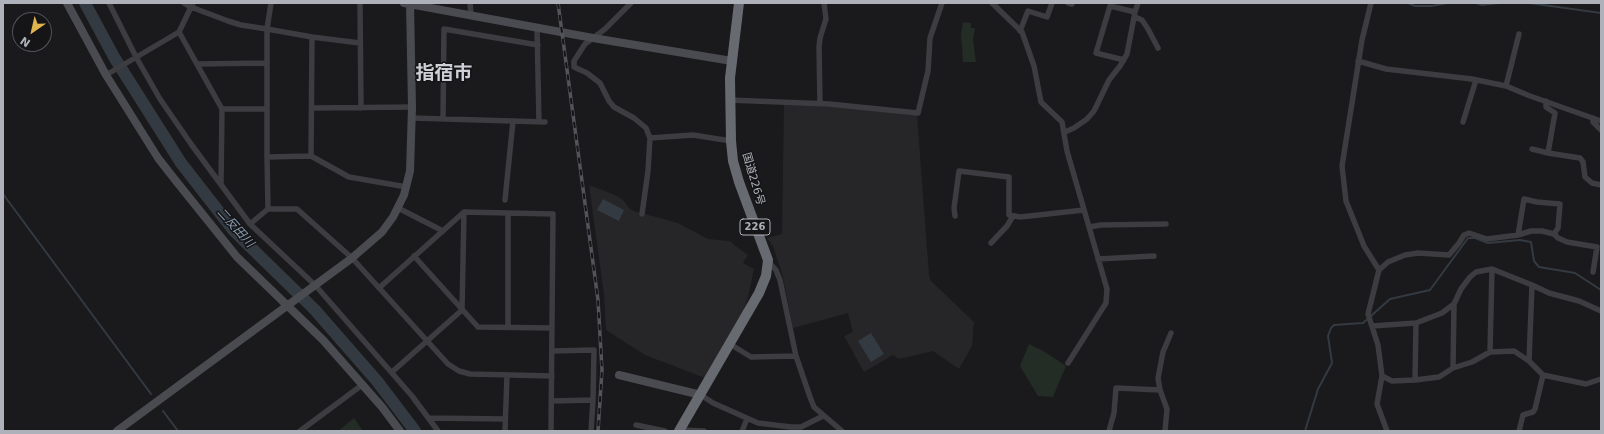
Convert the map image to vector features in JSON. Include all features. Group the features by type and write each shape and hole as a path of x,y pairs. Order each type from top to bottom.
{"highway":[{"name":"国道226号","path":"739,3 729,100 731,141 739,182 768,260"},
{"path":"679,430 701,395 759,293 766,276 768,260"}],"street":[{"path":"67,3 106,75 158,158 237,257 286,306 323,340 382,407 400,431"},
{"path":"109,3 136,57 160,99 190,144 250,224 313,287 392,372 438,431"},
{"path":"184,3 241,25 312,37 360,43"},
{"path":"268,209 267,29 271,3"},
{"path":"360,3 360,108"},
{"path":"117,431 352,258 382,232 398,208 407,187 410,171 412,108 408,3 537,28 732,61"},
{"path":"470,3 471,15"},
{"path":"631,3 585,44 574,61 574,67 587,73 600,83 609,101 614,106 640,122 646,128 650,138 648,171 642,214"},
{"path":"820,104 819,47 820,38 826,19 824,3"},
{"path":"729,100 820,104 918,113 928,71 930,38 942,3"},
{"path":"992,3 1020,31 1034,66 1041,102 1062,122 1065,132 1067,151 1107,289 1106,303 1068,363"},
{"path":"1020,31 1028,10 1047,17 1052,3"},
{"path":"1065,132 1088,119 1094,111 1109,80 1124,60 1127,54 1138,3"},
{"path":"1371,3 1358,61 1342,166 1346,201 1364,246 1379,270"},
{"path":"106,75 178,32 192,5"},
{"path":"1124,60 1096,54 1110,6 1135,14 1142,20 1158,48"},
{"path":"412,118 542,122 537,28"},
{"path":"443,119 444,29 538,45"},
{"path":"178,32 222,109 221,185"},
{"path":"1506,86 1519,34"},
{"path":"311,156 312,37"},
{"path":"1358,61 1386,69 1476,80 1506,86 1601,121"},
{"path":"197,64 267,64"},
{"path":"1463,122 1476,80"},
{"path":"1546,101 1546,107 1555,113 1548,153"},
{"path":"312,108 412,108"},
{"path":"222,109 267,109"},
{"path":"1593,118 1593,122 1601,130"},
{"path":"505,200 513,121"},
{"path":"650,138 693,135 731,141"},
{"path":"1532,149 1580,158 1583,162 1585,177 1592,183 1601,185"},
{"path":"267,157 311,156 349,177 407,187"},
{"path":"955,216 954,208 959,171 1009,177 1009,215 1020,217 1084,210"},
{"path":"1518,235 1524,199 1560,204 1558,228 1554,234"},
{"path":"398,208 443,231"},
{"path":"250,224 268,209 297,209 352,258 448,364 459,371 470,374 506,376 552,376"},
{"path":"392,372 462,310 464,212"},
{"path":"379,288 464,212 554,214 550,431"},
{"path":"508,212 508,327"},
{"path":"991,243 1007,226 1013,216"},
{"path":"1089,227 1101,225 1166,224"},
{"path":"1387,431 1377,404 1382,376 1378,344 1368,314 1379,270 1388,262 1405,255 1449,255 1464,235 1469,233 1487,239 1518,235 1531,231 1542,231 1554,234 1558,238 1568,242 1599,247 1593,272"},
{"path":"414,256 478,327 552,328"},
{"path":"1098,260 1154,256"},
{"path":"768,260 776,270 780,280 796,356 814,407 842,431"},
{"path":"1490,352 1492,268"},
{"path":"1453,368 1454,304 1461,289 1476,272 1492,268 1549,293 1579,301 1601,311"},
{"path":"1529,361 1532,285"},
{"path":"1372,326 1416,322 1442,313 1454,304"},
{"path":"1415,380 1416,322"},
{"path":"1165,431 1167,409 1160,390 1158,378 1163,352 1171,333"},
{"path":"730,344 751,356 796,356"},
{"path":"552,351 594,350 594,400 591,431"},
{"path":"1382,376 1392,380 1415,380 1442,376 1453,368 1472,362 1490,352 1514,351 1529,361 1543,375 1586,384 1601,379"},
{"path":"619,375 701,395 713,403 747,419 773,428 801,427 823,416"},
{"path":"1519,431 1523,414 1533,412 1535,409 1543,375"},
{"path":"505,431 506,376"},
{"path":"300,431 362,385"},
{"path":"1109,431 1114,413 1116,388 1160,390"},
{"path":"551,401 594,400"},
{"path":"429,418 506,419"},
{"path":"742,431 747,419"},
{"path":"636,425 665,431"},
{"path":"679,430 704,431"}],"shaded area":[{"path":"963,22 971,23 971,28 975,28 973,40 976,62 963,62 961,34"},
{"path":"784,104 829,105 917,115 929,275 931,281 974,322 972,346 959,369 933,351 899,359 893,355 864,372 844,336 853,332 848,313 793,328 783,277 773,246 767,238 782,234"},
{"path":"589,185 615,195 623,200 630,209 634,211 678,223 708,239 730,241 748,255 743,263 754,269 743,312 705,378 645,355 606,330 604,295"},
{"path":"603,199 624,210 619,221 597,210"},
{"path":"871,333 884,354 871,362 858,341"},
{"path":"1029,344 1045,352 1066,366 1053,397 1038,396 1020,366"},
{"path":"354,418 363,431 338,431"}],"waterway":[{"name":"二反田川","path":"85,3 114,57 181,163 234,231 315,310 377,381 415,431"},
{"path":"1408,3 1415,6 1432,6 1447,3"},
{"path":"1476,3 1482,5 1499,3"},
{"path":"1529,3 1601,13"},
{"path":"3,194 151,394"},
{"path":"1305,431 1318,389 1332,363 1328,336 1331,328 1334,325 1363,323 1390,299 1430,290 1468,238 1475,238 1488,243 1520,240 1531,242 1534,261 1539,267 1575,273 1601,290"},
{"path":"163,411 178,431"}],"railway":[{"path":"558,3 598,300 602,370 598,431"}],"district":[{"name":"指宿市","path":"444,74"}]}
